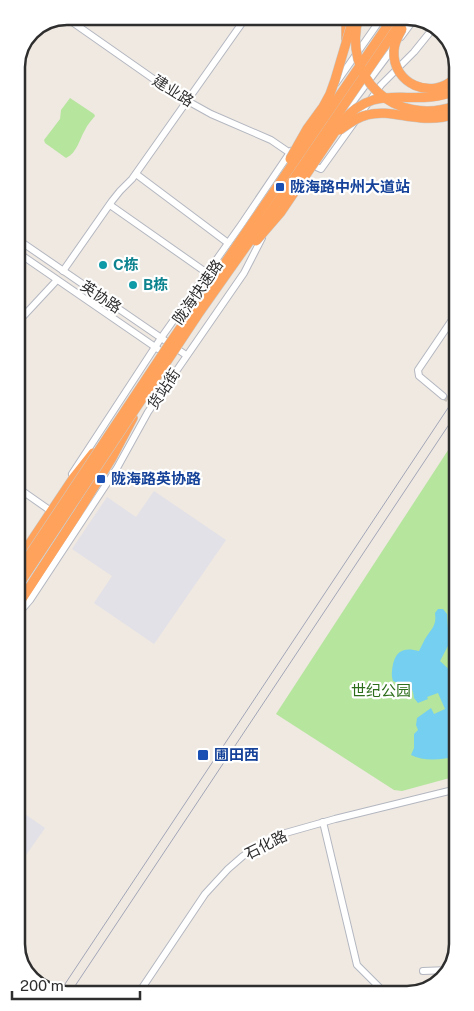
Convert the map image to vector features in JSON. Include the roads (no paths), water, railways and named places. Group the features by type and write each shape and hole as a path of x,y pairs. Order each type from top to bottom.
{"highway":[{"path":"346,25 346,44"},
{"path":"269,198 308,129 327,100 335,80 350,25"},
{"path":"357,25 355,38 357,57 365,76 378,93 391,103 410,110 423,112 449,108"},
{"name":"陇海快速路","path":"25,562 269,198 388,25"},
{"name":"陇海快速路","path":"25,575 199,314 399,25"},
{"path":"405,25 394,48 394,60 400,74 412,85 427,89 442,87 449,82"},
{"path":"230,269 275,220 329,140 351,112 364,103 378,98 394,96 429,98 449,92"},
{"path":"329,140 349,123 367,115 384,114 421,118 449,117"},
{"path":"25,595 112,458 147,391"},
{"path":"25,550 74,476 120,419"}],"street":[{"name":"建业路","path":"76,25 175,94 211,114 271,140 290,153"},
{"path":"63,271 120,191 136,174 241,25"},
{"path":"290,153 300,132 378,25"},
{"path":"290,153 310,131 384,25"},
{"name":"货站街","path":"25,605 117,468 148,412 244,273 276,210 410,25"},
{"path":"309,163 321,169 381,85 414,52 430,32"},
{"name":"货站街","path":"25,545 161,338 290,153"},
{"path":"136,174 228,243"},
{"path":"110,205 207,273"},
{"name":"英协路","path":"25,245 186,356"},
{"name":"英协路","path":"25,258 180,364"},
{"path":"25,314 57,280"},
{"path":"442,396 418,376 418,370 449,324"},
{"path":"25,493 48,509"},
{"name":"石化路","path":"143,986 205,894 228,868 243,856 282,834 449,791"},
{"path":"323,822 357,965 378,986"},
{"path":"423,971 439,970"}],"water":[{"path":"438,609 443,609 447,614 449,644 440,661 449,669 449,758 428,759 411,755 414,748 414,734 418,730 416,725 417,718 431,708 434,714 445,709 438,693 418,703 410,687 393,681 392,672 395,659 400,652 403,650 419,651 434,624 435,613"}],"tunnel":[{"path":"443,396 449,400"}],"railway":[{"path":"64,986 449,407"},
{"path":"75,986 449,425"}],"place":[{"name":"陇海路中州大道站","path":"280,187"},
{"name":"C栋","path":"103,265"},
{"name":"B栋","path":"133,285"},
{"name":"陇海路英协路","path":"101,479"},
{"name":"圃田西","path":"203,755"}],"park label":[{"name":"世纪公园","path":"381,691"}]}
